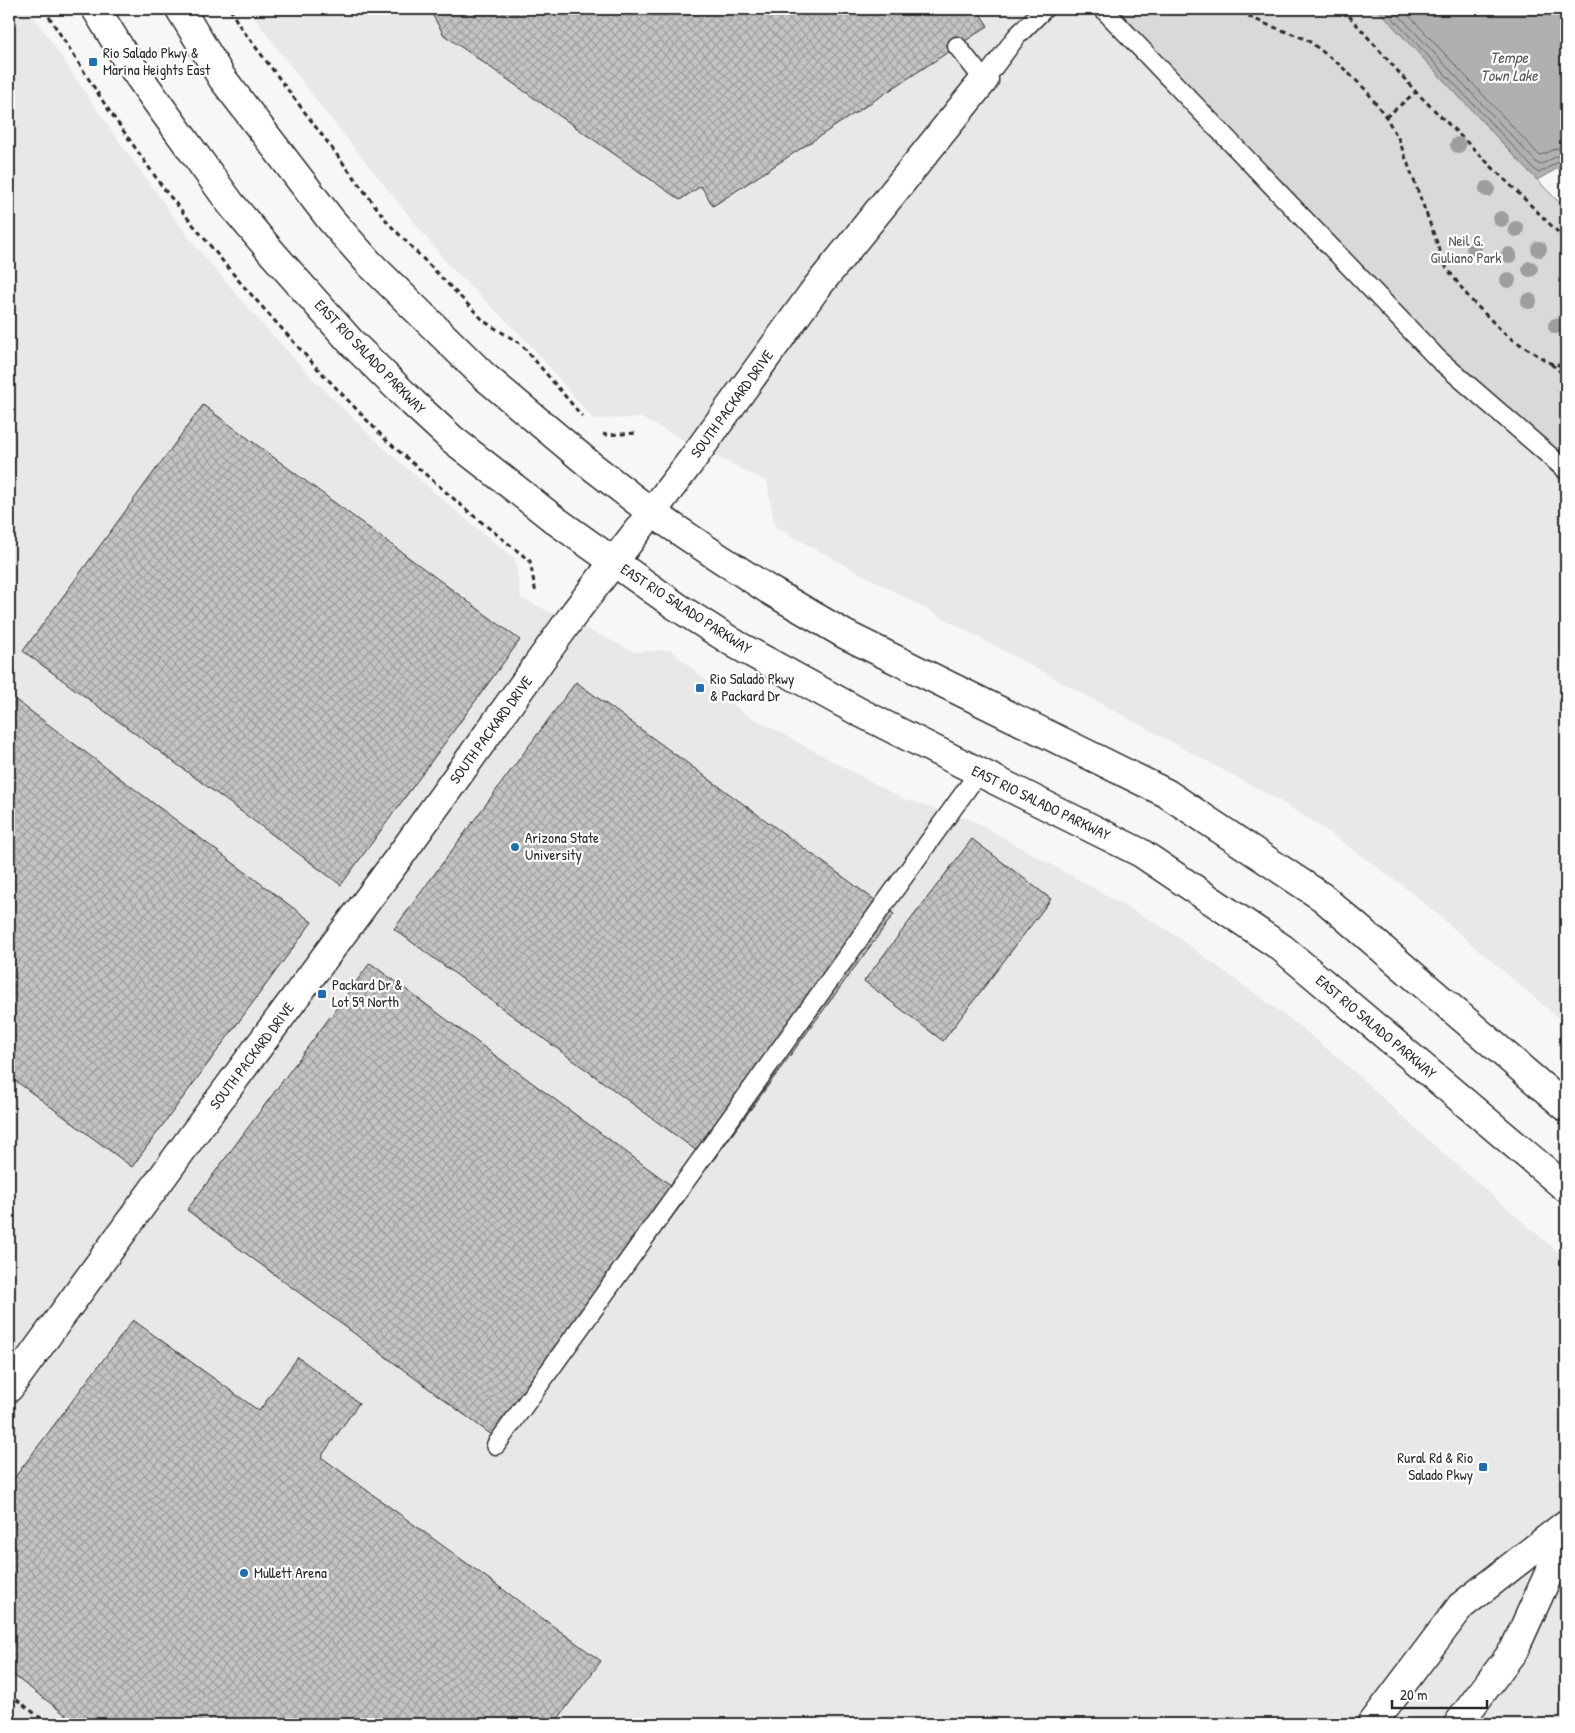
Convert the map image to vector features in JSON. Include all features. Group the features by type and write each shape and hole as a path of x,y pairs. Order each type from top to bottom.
{"main road":[{"name":"EAST RIO SALADO PARKWAY","path":"96,9 124,55 231,204 351,342 452,438 555,520 676,606 737,645 861,714 1141,853 1282,948 1566,1188"},
{"path":"180,9 222,78 331,220 369,264 484,376 589,464 651,512 769,590 846,635 1166,793 1322,897 1566,1107"},
{"name":"SOUTH PACKARD DRIVE","path":"9,1388 400,856 613,561 691,461 817,287 984,80"},
{"path":"1372,1724 1461,1606 1566,1524"},
{"path":"1458,1724 1514,1650 1566,1536"}],"lane":[{"path":"956,46 984,80 1017,36 1044,9"},
{"path":"1103,9 1438,359 1566,470"},
{"path":"496,1445 979,772"}],"path":[{"path":"230,9 239,25 389,224 485,322 520,344 584,418"},
{"path":"1232,9 1306,39 1340,65 1366,90 1386,117 1399,140 1446,267 1470,299 1507,336 1550,363 1566,376"},
{"path":"1342,9 1416,92 1566,240"},
{"path":"1386,117 1416,92"},
{"path":"1550,363 1566,367"},
{"path":"598,430 606,435 637,433"},
{"path":"9,1694 50,1724"}],"shaded area":[{"name":"Arizona State University","path":"9,9 29,9 113,133 193,243 254,315 315,381 377,442 451,507 515,559 521,598 635,652 671,650 742,712 901,798 972,820 1166,929 1297,1024 1356,1073 1420,1133 1566,1259 1566,1724 9,1724"},
{"path":"248,9 1118,9 1431,360 1566,485 1566,1025 1410,891 1316,823 1264,792 775,527 767,482 641,418 593,419 529,343 452,269 322,108"}],"green space":[{"name":"Neil G. Giuliano Park","path":"1118,9 1377,9 1566,209 1566,485 1431,360"}],"water":[{"name":"Tempe Town Lake","path":"1377,9 1566,9 1566,172 1562,166 1537,180"}],"building":[{"path":"429,9 977,9 988,26 713,206 701,186 680,200 444,35"},
{"path":"203,405 520,640 341,885 23,651"},
{"path":"576,682 894,914 712,1162 394,929"},
{"path":"9,695 312,922 132,1167 9,1076"},
{"path":"972,839 1051,899 943,1041 864,981"},
{"path":"370,963 687,1197 504,1444 187,1210"},
{"name":"Mullett Arena","path":"133,1320 259,1411 298,1357 359,1403 321,1457 601,1661 554,1724 78,1724 9,1672 9,1485"}],"place":[{"name":"Rio Salado Pkwy & Marina Heights East","path":"93,62"},
{"name":"Rio Salado Pkwy & Packard Dr","path":"700,688"},
{"name":"Arizona State University","path":"515,847"},
{"name":"Packard Dr & Lot 59 North","path":"322,994"},
{"name":"Rural Rd & Rio Salado Pkwy","path":"1483,1467"},
{"name":"Mullett Arena","path":"244,1573"}]}
